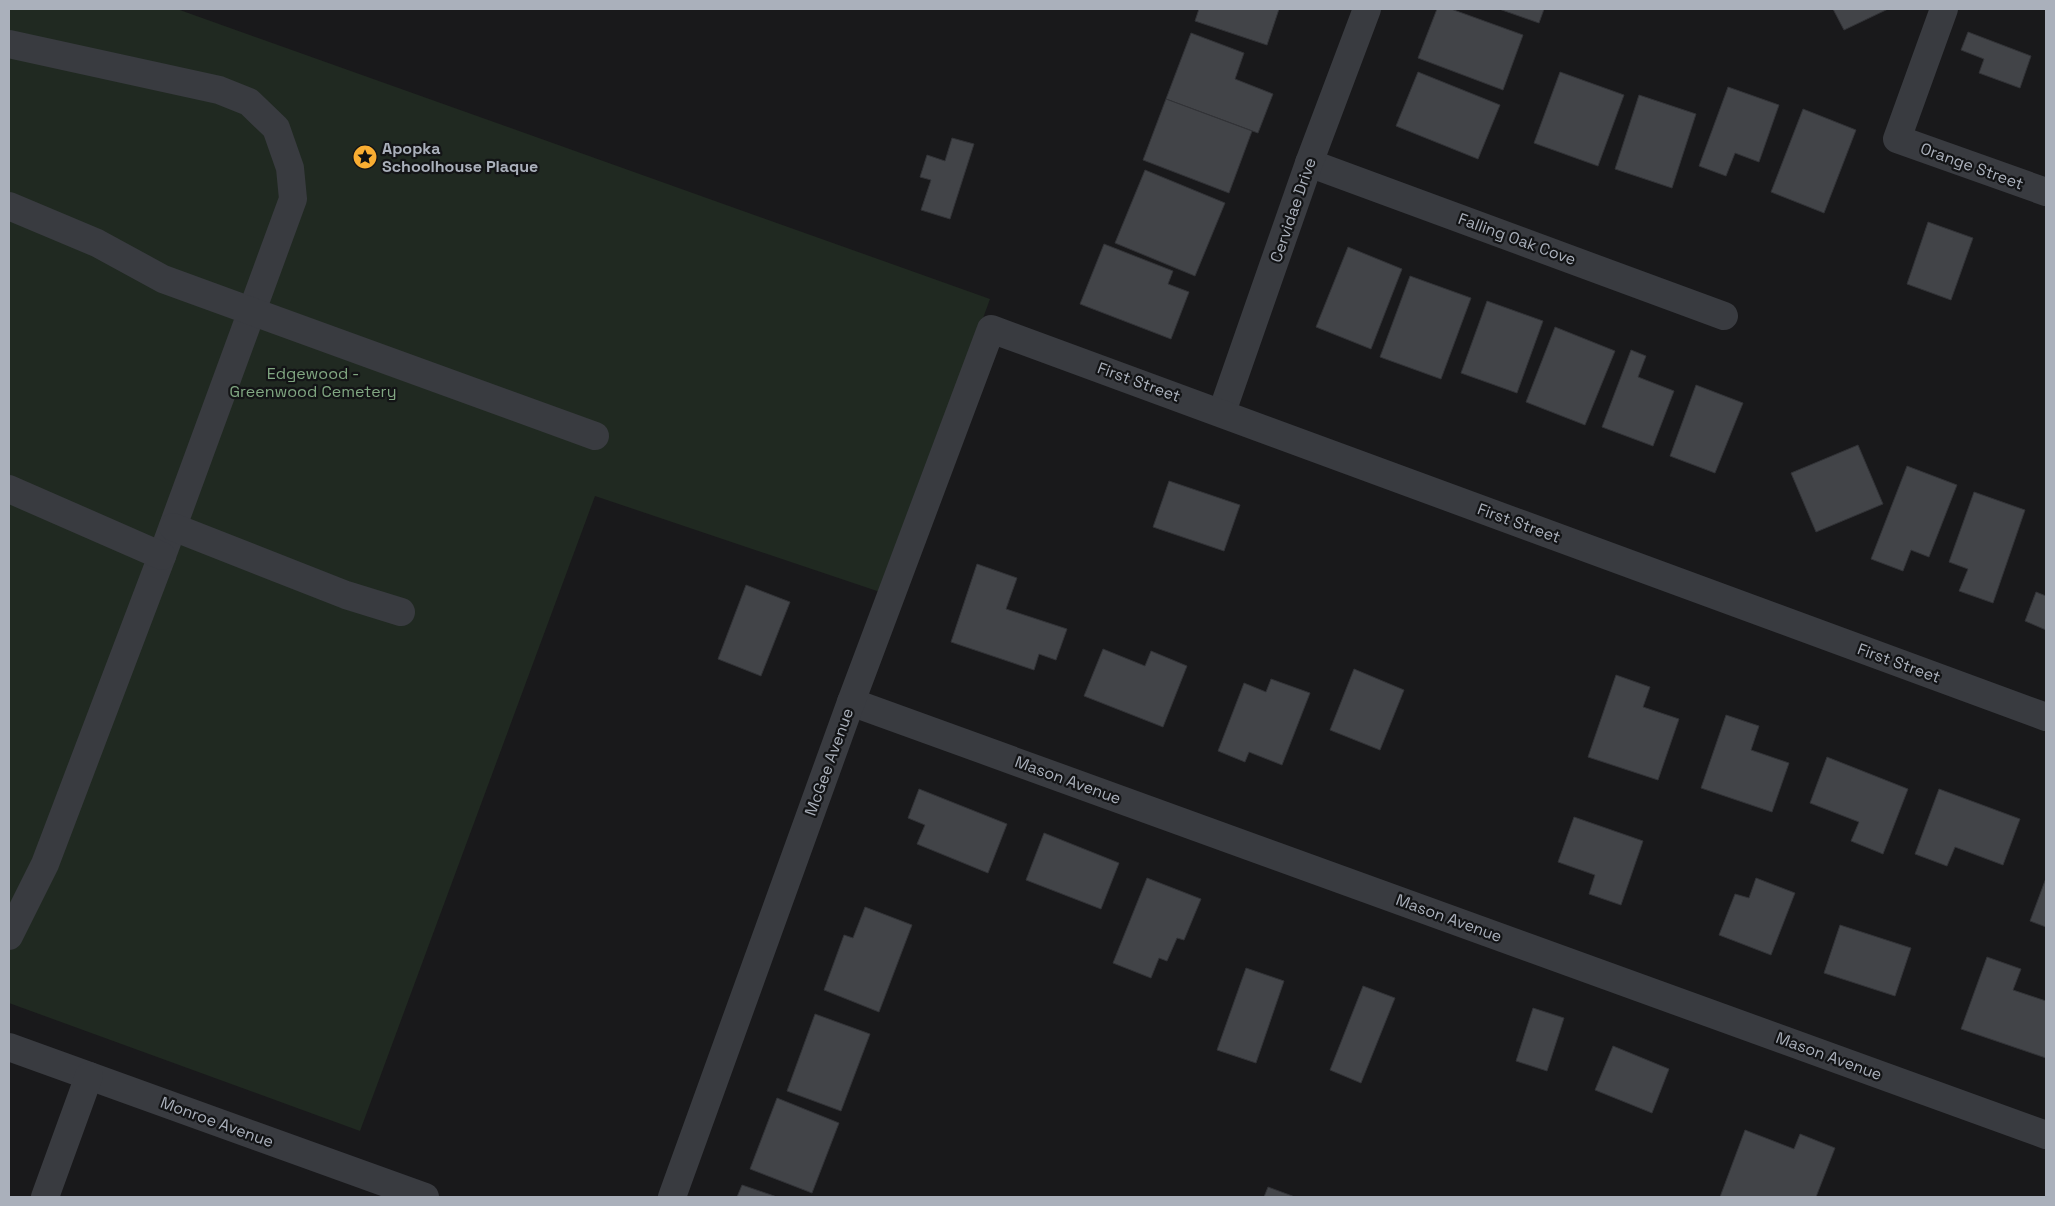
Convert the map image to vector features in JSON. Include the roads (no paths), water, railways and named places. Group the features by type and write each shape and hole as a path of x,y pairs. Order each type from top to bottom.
{"street":[{"name":"Cervidae Drive","path":"1222,412 1309,163 1366,9"},
{"name":"Orange Street","path":"1944,9 1897,139 2046,192"},
{"path":"9,44 219,90 249,102 276,128 290,168 293,199 173,527 45,864 9,936"},
{"name":"Falling Oak Cove","path":"1309,163 1724,316"},
{"path":"9,206 97,243 163,279 595,436"},
{"name":"First Street","path":"991,329 1222,412 2046,717"},
{"name":"McGee Avenue","path":"672,1197 851,702 991,329"},
{"path":"9,489 162,556"},
{"path":"173,527 346,596 401,612"},
{"name":"Mason Avenue","path":"851,702 2046,1135"},
{"name":"Monroe Avenue","path":"9,1046 425,1197"},
{"path":"45,1197 89,1076"}],"place":[{"name":"Apopka Schoolhouse Plaque","path":"365,157"}],"park label":[{"name":"Edgewood - Greenwood Cemetery","path":"313,382"}]}
